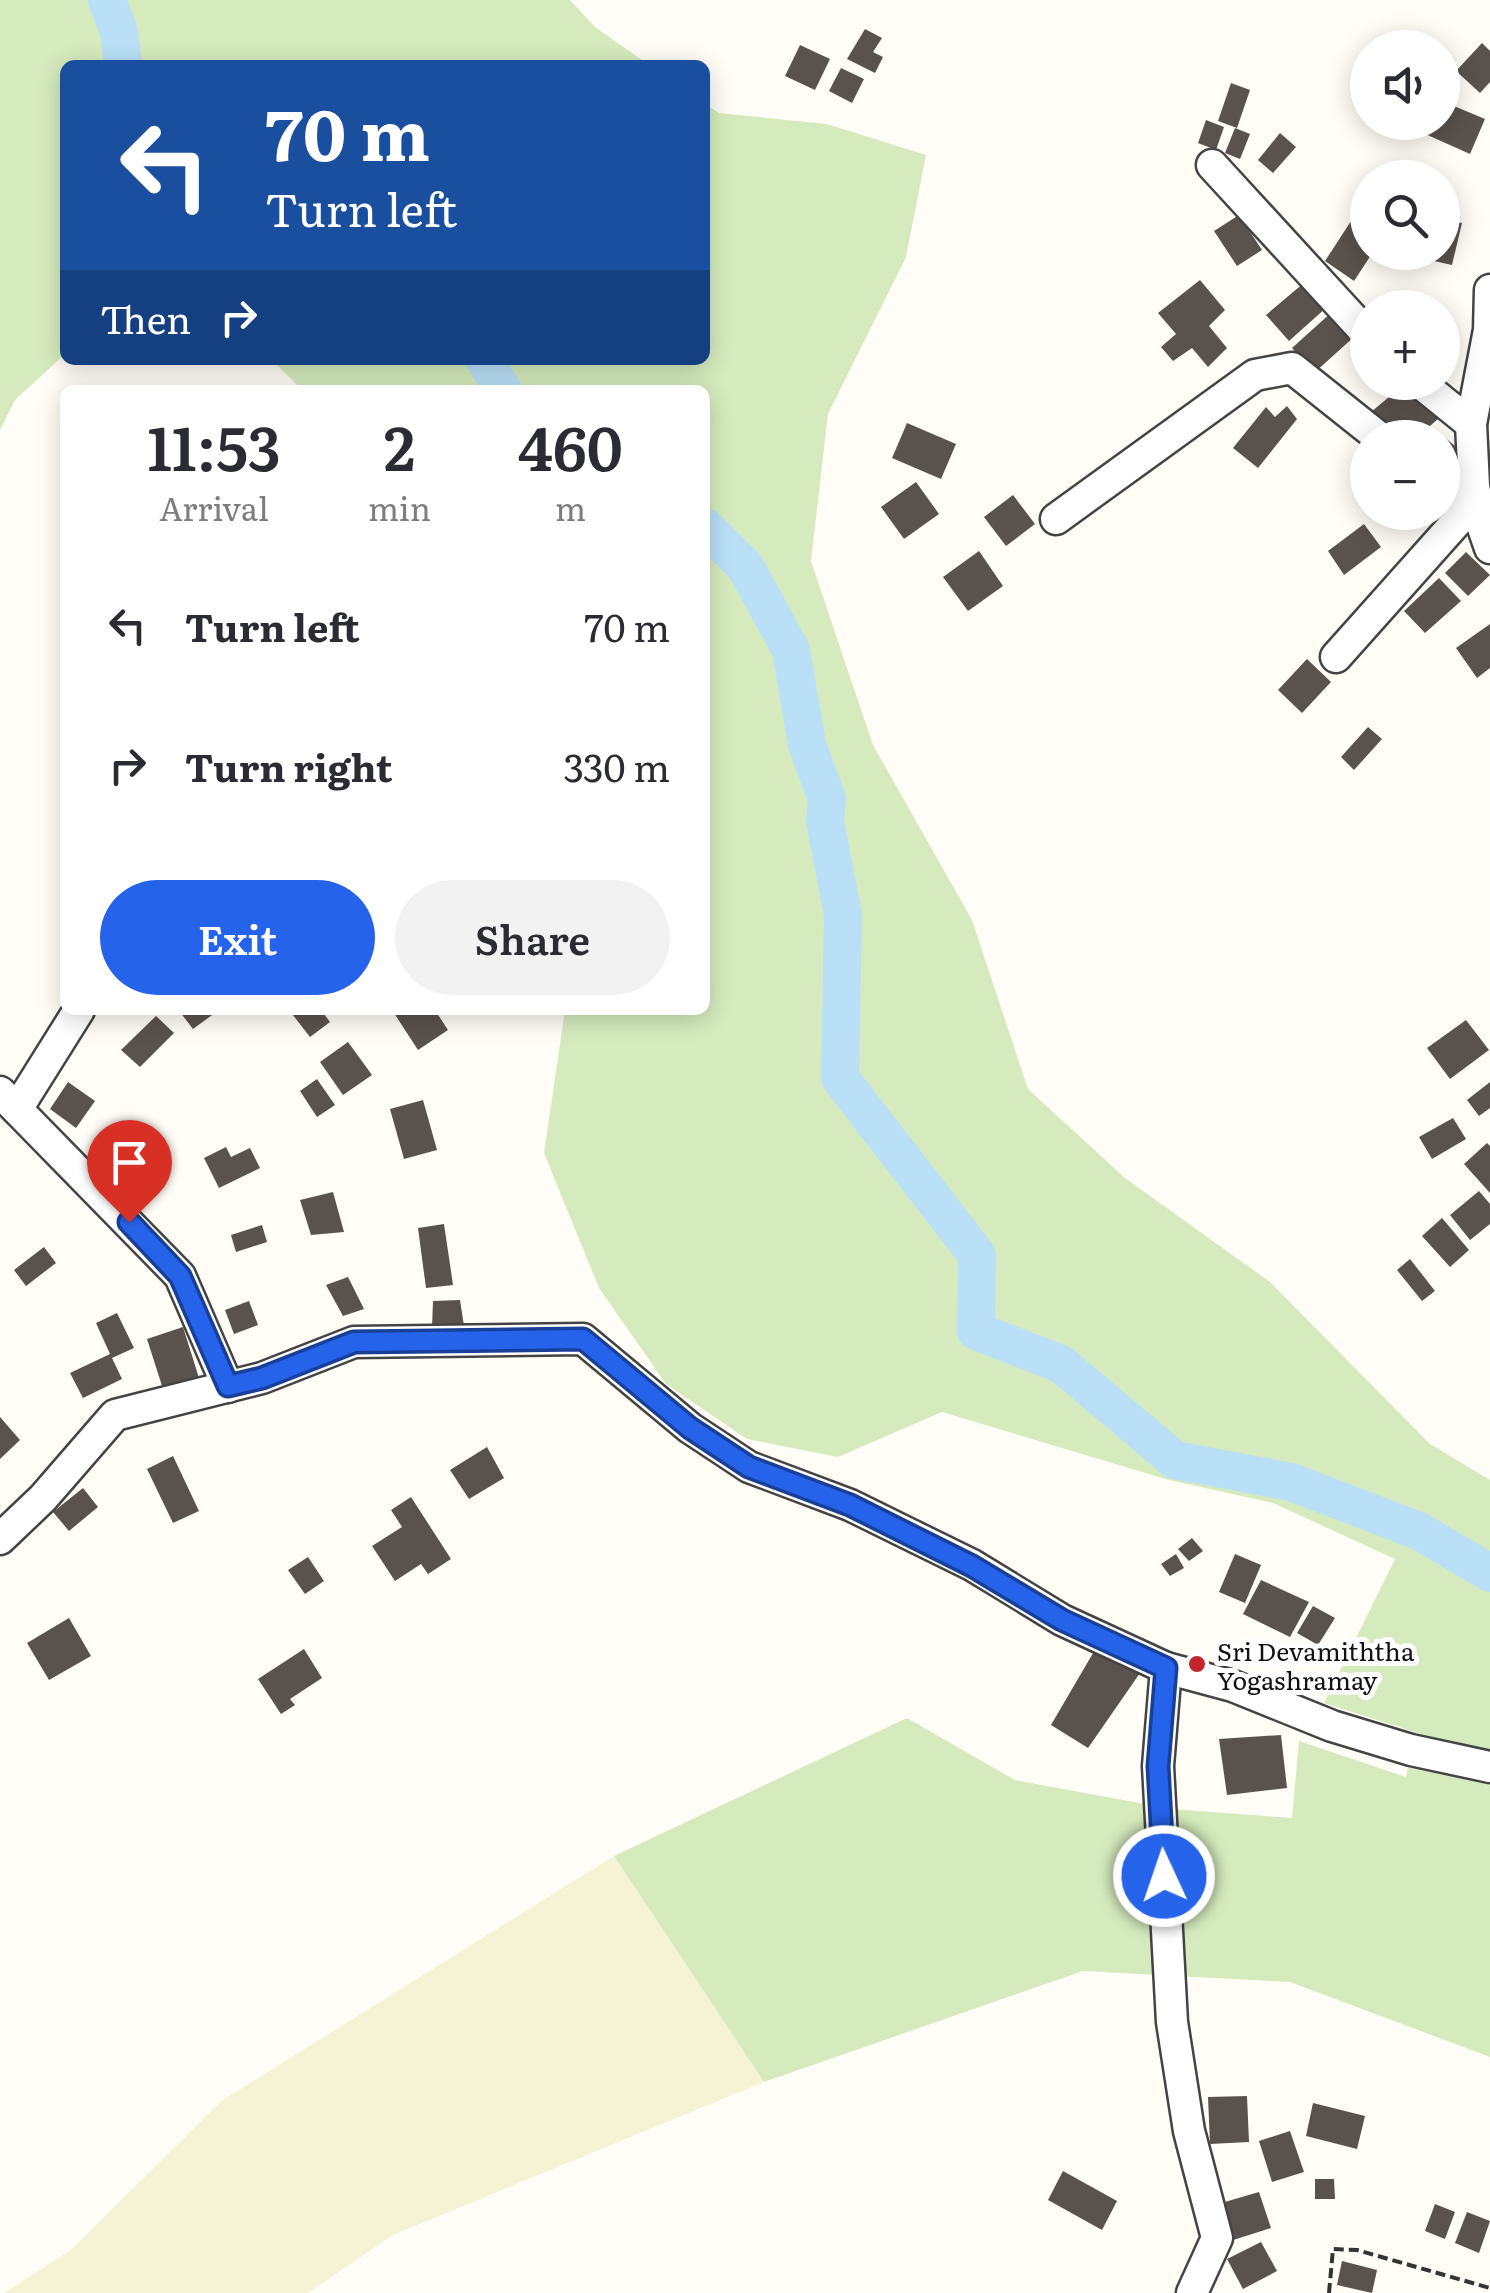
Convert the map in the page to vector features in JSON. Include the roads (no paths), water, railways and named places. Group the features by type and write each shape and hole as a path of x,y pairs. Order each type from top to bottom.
{"street":[{"path":"1212,165 1350,314"},
{"path":"1480,527 1472,424 1489,330 1490,290"},
{"path":"1056,519 1255,375 1292,368 1357,420"},
{"path":"1442,400 1472,424"},
{"path":"1460,507 1480,527"},
{"path":"1336,657 1480,527"},
{"path":"75,1015 8,1100 180,1276 228,1386"},
{"path":"0,1539 43,1498 115,1416 262,1378 354,1342 583,1339 690,1428 749,1467 850,1505 972,1566 1062,1620 1166,1668 1233,1686 1332,1726 1411,1750 1490,1766"},
{"path":"1166,1668 1158,1766 1172,2022 1189,2131 1217,2238 1192,2293"}],"waterway":[{"path":"107,0 119,32 122,60"},
{"path":"488,365 500,385"},
{"path":"710,532 745,566 791,650 807,744 827,799 825,821 843,915 840,1078 977,1255 976,1331 1061,1364 1175,1460 1291,1482 1419,1531 1490,1573"}],"place":[{"name":"Sri Devamiththa Yogashramay","path":"1197,1664"}]}
